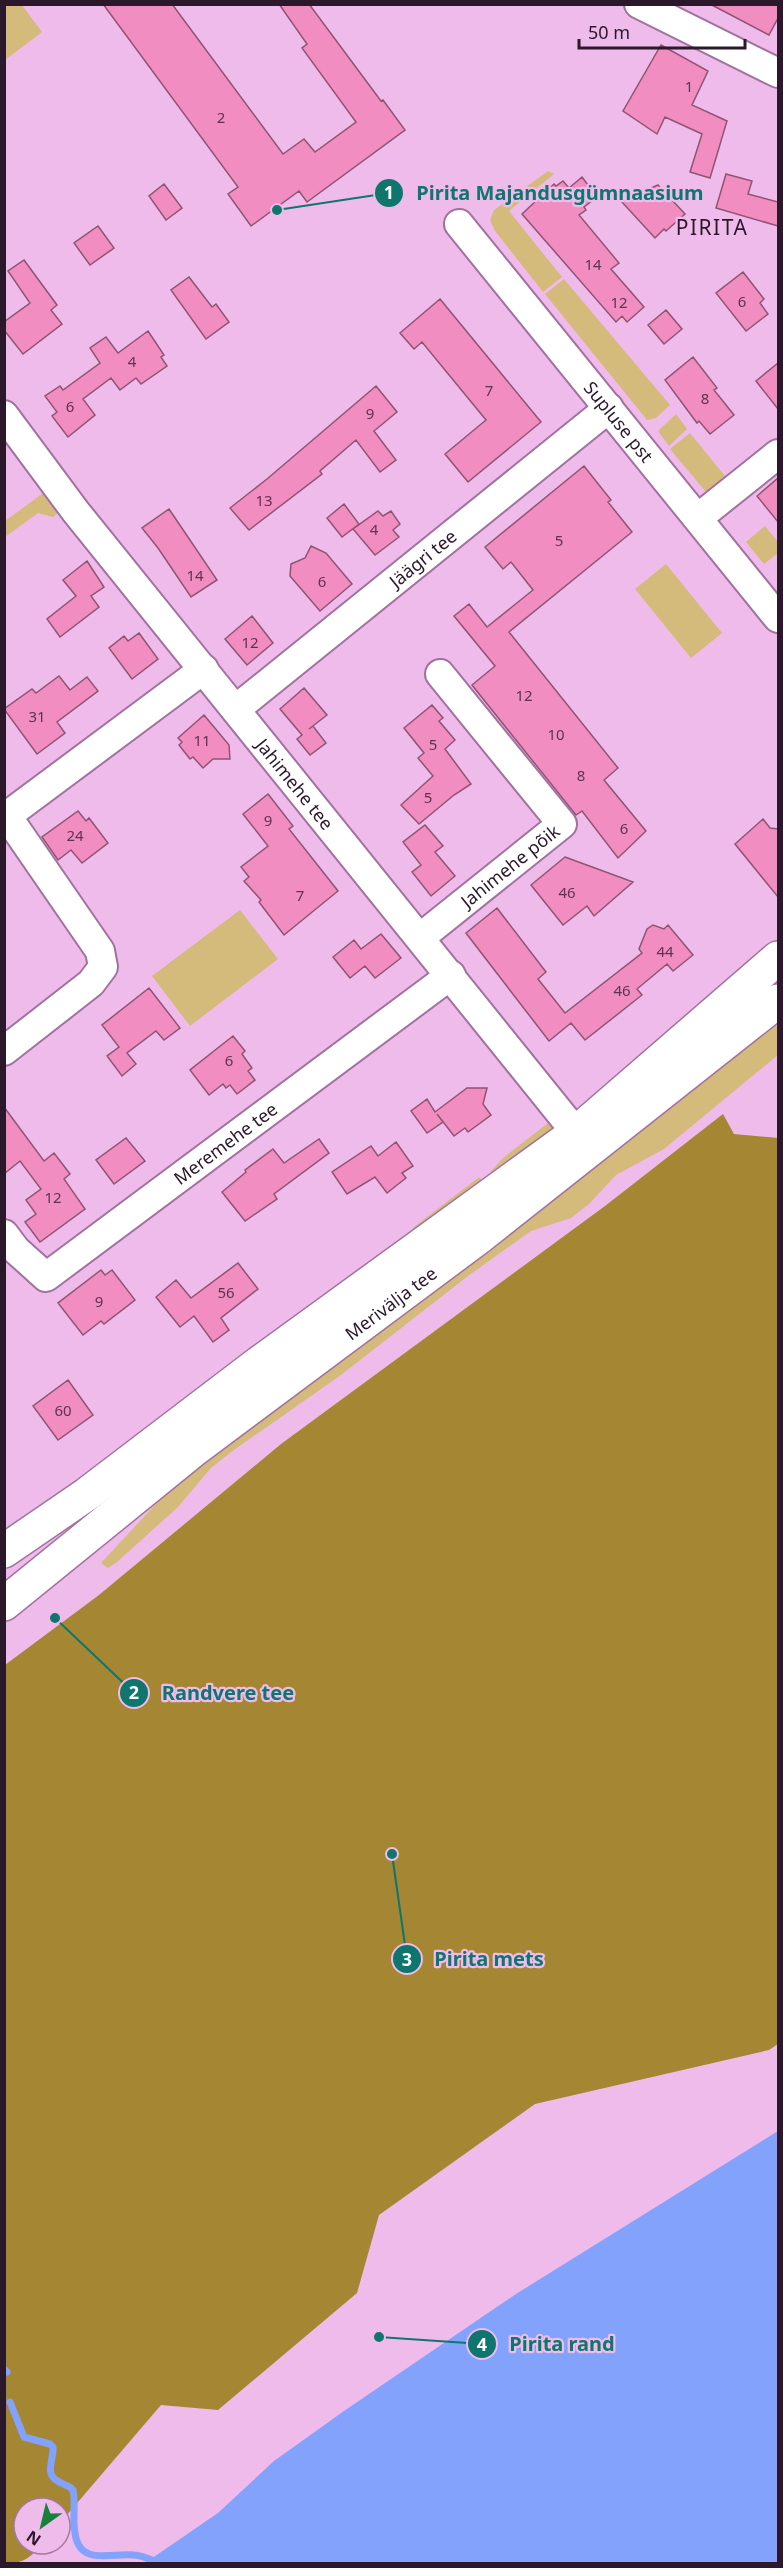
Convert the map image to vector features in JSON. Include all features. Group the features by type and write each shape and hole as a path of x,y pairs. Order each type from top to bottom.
{"main road":[{"name":"Merivälja tee","path":"4,1604 195,1449 478,1238 778,958"},
{"name":"Merivälja tee","path":"4,1551 87,1494 259,1363 583,1141 778,1001"}],"street":[{"path":"639,4 778,73"},
{"name":"Supluse pst","path":"459,224 778,618"},
{"name":"Jäägri tee","path":"237,709 609,408"},
{"name":"Jahimehe tee","path":"4,415 76,512 583,1141"},
{"path":"698,518 778,453"},
{"path":"4,1052 91,983 103,968 100,951 6,817 204,669"},
{"name":"Jahimehe põik","path":"421,938 562,824 440,674"},
{"name":"Meremehe tee","path":"4,1234 16,1250 46,1277 451,975"}],"shaded area":[{"path":"5,4 22,5 42,32 5,60"},
{"path":"548,171 554,174 509,211 562,277 543,292 495,231 490,220 494,210"},
{"path":"564,279 670,405 656,418 647,420 545,294"},
{"path":"676,414 687,429 669,446 658,431"},
{"path":"690,433 729,481 712,494 706,492 670,449"},
{"path":"46,491 59,512 53,517 38,513 5,537 5,521"},
{"path":"765,526 778,542 778,553 764,564 746,542"},
{"path":"666,564 722,633 691,658 635,589"},
{"path":"240,910 278,959 190,1026 152,976"},
{"path":"778,1025 778,1055 664,1149 616,1175 589,1204 571,1218 531,1231 468,1276 341,1375 210,1469 178,1507 117,1562 108,1568 101,1563 168,1491 223,1446 630,1140 763,1031"},
{"path":"723,1114 734,1134 778,1138 778,2044 769,2050 535,2104 379,2215 357,2293 218,2410 161,2405 72,2509 72,2496 12,2496 12,2556 30,2556 17,2562 5,2563 5,1665 99,1595 281,1444 605,1206"},
{"path":"552,1120 555,1125 554,1130 495,1176 491,1171 503,1158"},
{"path":"479,1177 484,1184 414,1230 414,1227"}],"water":[{"path":"778,2131 778,2563 145,2563 218,2513 274,2461 344,2411 516,2294"}],"building":[{"path":"103,4 172,4 283,154 304,139 315,152 356,122 302,48 307,44 279,4 309,4 405,130 307,202 299,191 251,226 228,194 238,187"},
{"path":"710,4 778,4 778,18 769,35"},
{"path":"661,45 708,71 692,105 727,121 710,178 690,172 702,134 665,117 657,134 623,111"},
{"path":"726,174 752,181 748,194 778,202 778,226 716,208"},
{"path":"582,177 597,197 584,207 586,210 579,215 619,263 611,269 644,307 627,322 622,316 616,322 522,214 554,184 556,186 563,181 569,188"},
{"path":"164,184 182,208 166,220 149,196"},
{"path":"658,185 685,214 655,238 621,201"},
{"path":"98,226 114,248 90,265 74,243"},
{"path":"24,260 57,305 51,310 62,324 23,354 4,330 4,322 30,303 8,271"},
{"path":"743,272 764,299 760,303 768,314 746,331 716,293"},
{"path":"189,277 212,307 216,304 229,322 206,339 171,290"},
{"path":"440,299 541,422 468,482 445,454 486,420 422,342 414,349 400,333"},
{"path":"666,310 682,329 664,344 648,325"},
{"path":"148,331 164,355 161,357 167,366 141,384 136,378 120,390 111,378 83,399 95,415 68,437 52,416 57,412 45,396 60,386 63,390 100,363 90,348 106,337 118,353"},
{"path":"693,357 717,388 714,390 734,415 710,434 699,421 697,423 665,380"},
{"path":"778,363 778,409 756,381"},
{"path":"376,386 397,412 374,431 396,460 380,472 356,440 320,471 322,474 249,530 230,508"},
{"path":"584,466 611,500 608,502 632,532 509,632 618,768 604,780 646,831 618,858 582,811 576,815 472,685 495,666 454,616 469,604 487,627 533,590 511,562 503,569 485,547"},
{"path":"778,478 778,522 757,496"},
{"path":"344,504 359,524 342,537 327,518"},
{"path":"169,509 217,580 191,597 142,528"},
{"path":"378,511 383,516 391,511 400,524 393,530 399,537 375,555 353,529"},
{"path":"311,546 326,553 352,584 320,611 290,576 291,564 305,558"},
{"path":"87,561 104,587 91,596 99,607 60,637 47,619 76,596 63,580"},
{"path":"252,616 273,643 247,665 225,639"},
{"path":"139,633 158,659 132,679 109,648 124,636 128,641"},
{"path":"59,676 70,690 87,677 98,691 57,722 65,733 37,754 4,709 32,689 36,693"},
{"path":"304,688 327,715 309,729 313,726 326,743 310,755 297,739 302,735 280,709"},
{"path":"432,705 443,718 439,721 455,740 445,749 471,784 419,824 401,805 433,776 418,758 424,753 404,728"},
{"path":"204,715 229,745 230,759 213,759 203,768 193,757 190,759 179,745 182,742 178,738"},
{"path":"268,794 293,826 289,829 338,891 284,935 259,902 261,900 244,881 249,877 241,867 268,846 243,814"},
{"path":"78,811 86,821 89,818 108,843 82,863 71,850 58,860 42,837"},
{"path":"763,819 770,828 778,829 778,897 735,844"},
{"path":"425,825 443,846 435,852 455,876 431,896 412,872 421,865 403,842"},
{"path":"565,857 633,882 594,916 587,906 563,925 531,885"},
{"path":"497,908 546,972 538,979 565,1013 642,953 639,949 647,929 653,925 664,929 668,925 693,955 673,971 667,964 637,989 642,995 585,1040 571,1023 549,1041 466,933"},
{"path":"381,934 401,958 375,978 365,966 350,978 333,957 354,940 361,949"},
{"path":"149,988 180,1028 164,1040 156,1031 127,1053 136,1064 122,1076 107,1056 119,1047 102,1025"},
{"path":"233,1036 245,1051 242,1054 252,1068 248,1071 255,1080 237,1094 230,1085 226,1088 223,1084 209,1095 190,1070"},
{"path":"467,1088 487,1088 483,1104 491,1115 468,1132 465,1128 454,1136 437,1114 443,1122 427,1133 411,1111 427,1099 435,1112"},
{"path":"4,1107 44,1161 54,1153 70,1174 64,1179 85,1209 40,1242 25,1222 36,1214 26,1200 41,1189 20,1161 4,1174"},
{"path":"126,1138 145,1161 114,1184 96,1160"},
{"path":"319,1139 329,1153 274,1194 277,1199 245,1221 222,1192 246,1172 245,1170 273,1149 284,1163"},
{"path":"396,1142 413,1166 402,1173 406,1178 387,1193 375,1177 347,1194 332,1172 371,1146 378,1156"},
{"path":"238,1263 258,1289 221,1318 229,1330 213,1342 194,1316 180,1327 156,1297 176,1280 191,1298"},
{"path":"101,1270 105,1275 112,1270 135,1300 104,1324 101,1321 83,1335 58,1303"},
{"path":"68,1380 93,1415 58,1440 33,1406"}],"waterway":[{"path":"4,2369 7,2372"},
{"path":"10,2402 24,2437 50,2444 53,2447 51,2473 56,2480 73,2490 75,2533 78,2544 83,2550 98,2556 136,2555 152,2560"}],"place":[{"name":"Pirita Majandusgümnaasium","path":"277,210"},
{"name":"Randvere tee","path":"55,1618"},
{"name":"Pirita mets","path":"392,1854"},
{"name":"Pirita rand","path":"379,2337"}],"district":[{"name":"PIRITA","path":"712,227"}]}
